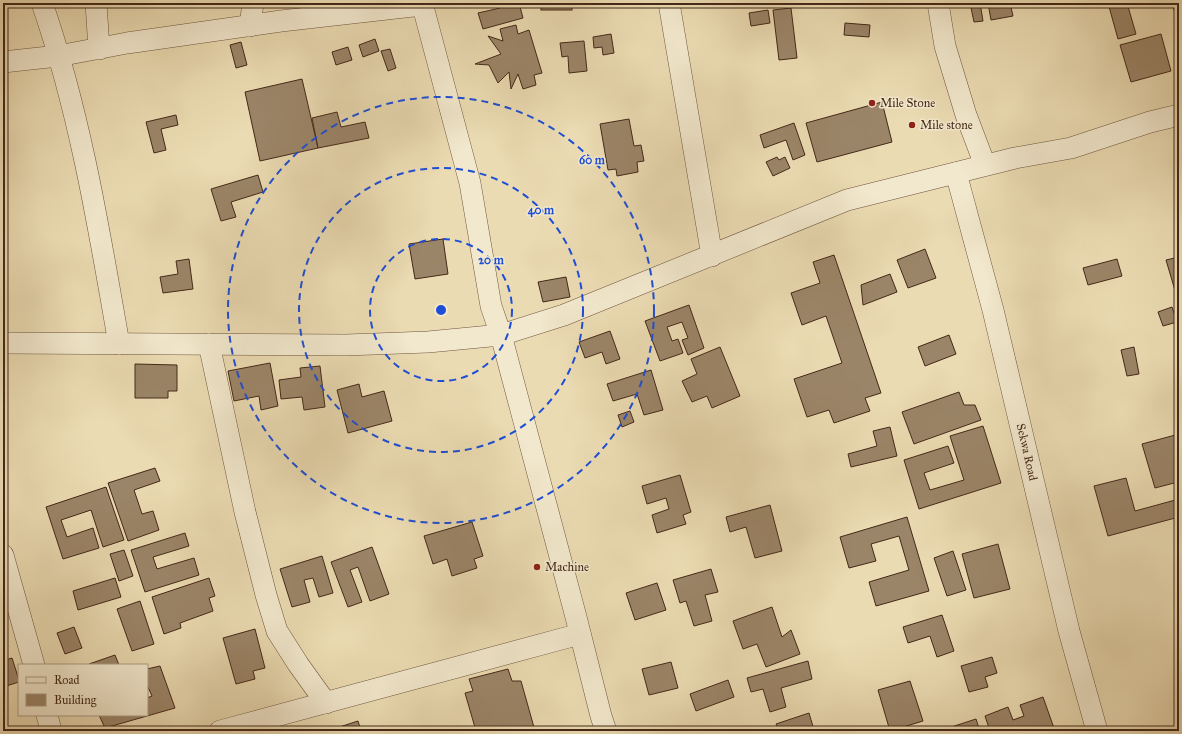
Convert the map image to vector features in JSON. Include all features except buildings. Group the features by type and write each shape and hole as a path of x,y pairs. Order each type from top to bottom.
{"street":[{"path":"42,3 69,94 95,202 119,344"},
{"path":"96,3 99,48"},
{"path":"250,26 253,3"},
{"path":"669,3 712,256"},
{"path":"938,3 947,53 966,116 985,165"},
{"path":"3,62 58,56 127,43 422,4 470,183 492,306 606,731"},
{"path":"3,343 346,345 428,342 501,335 564,315 847,200 1015,158 1071,148 1150,122 1179,115"},
{"name":"Sekwa Road","path":"956,173 993,310 1069,631 1097,731"},
{"path":"209,344 245,512 266,595 277,631 298,664 326,703"},
{"path":"3,555 34,664"},
{"path":"220,731 580,634"},
{"path":"47,716 51,731"}],"place":[{"name":"Mile Stone","path":"872,103"},
{"name":"Mile stone","path":"912,125"},
{"name":"Machine","path":"537,567"}]}
